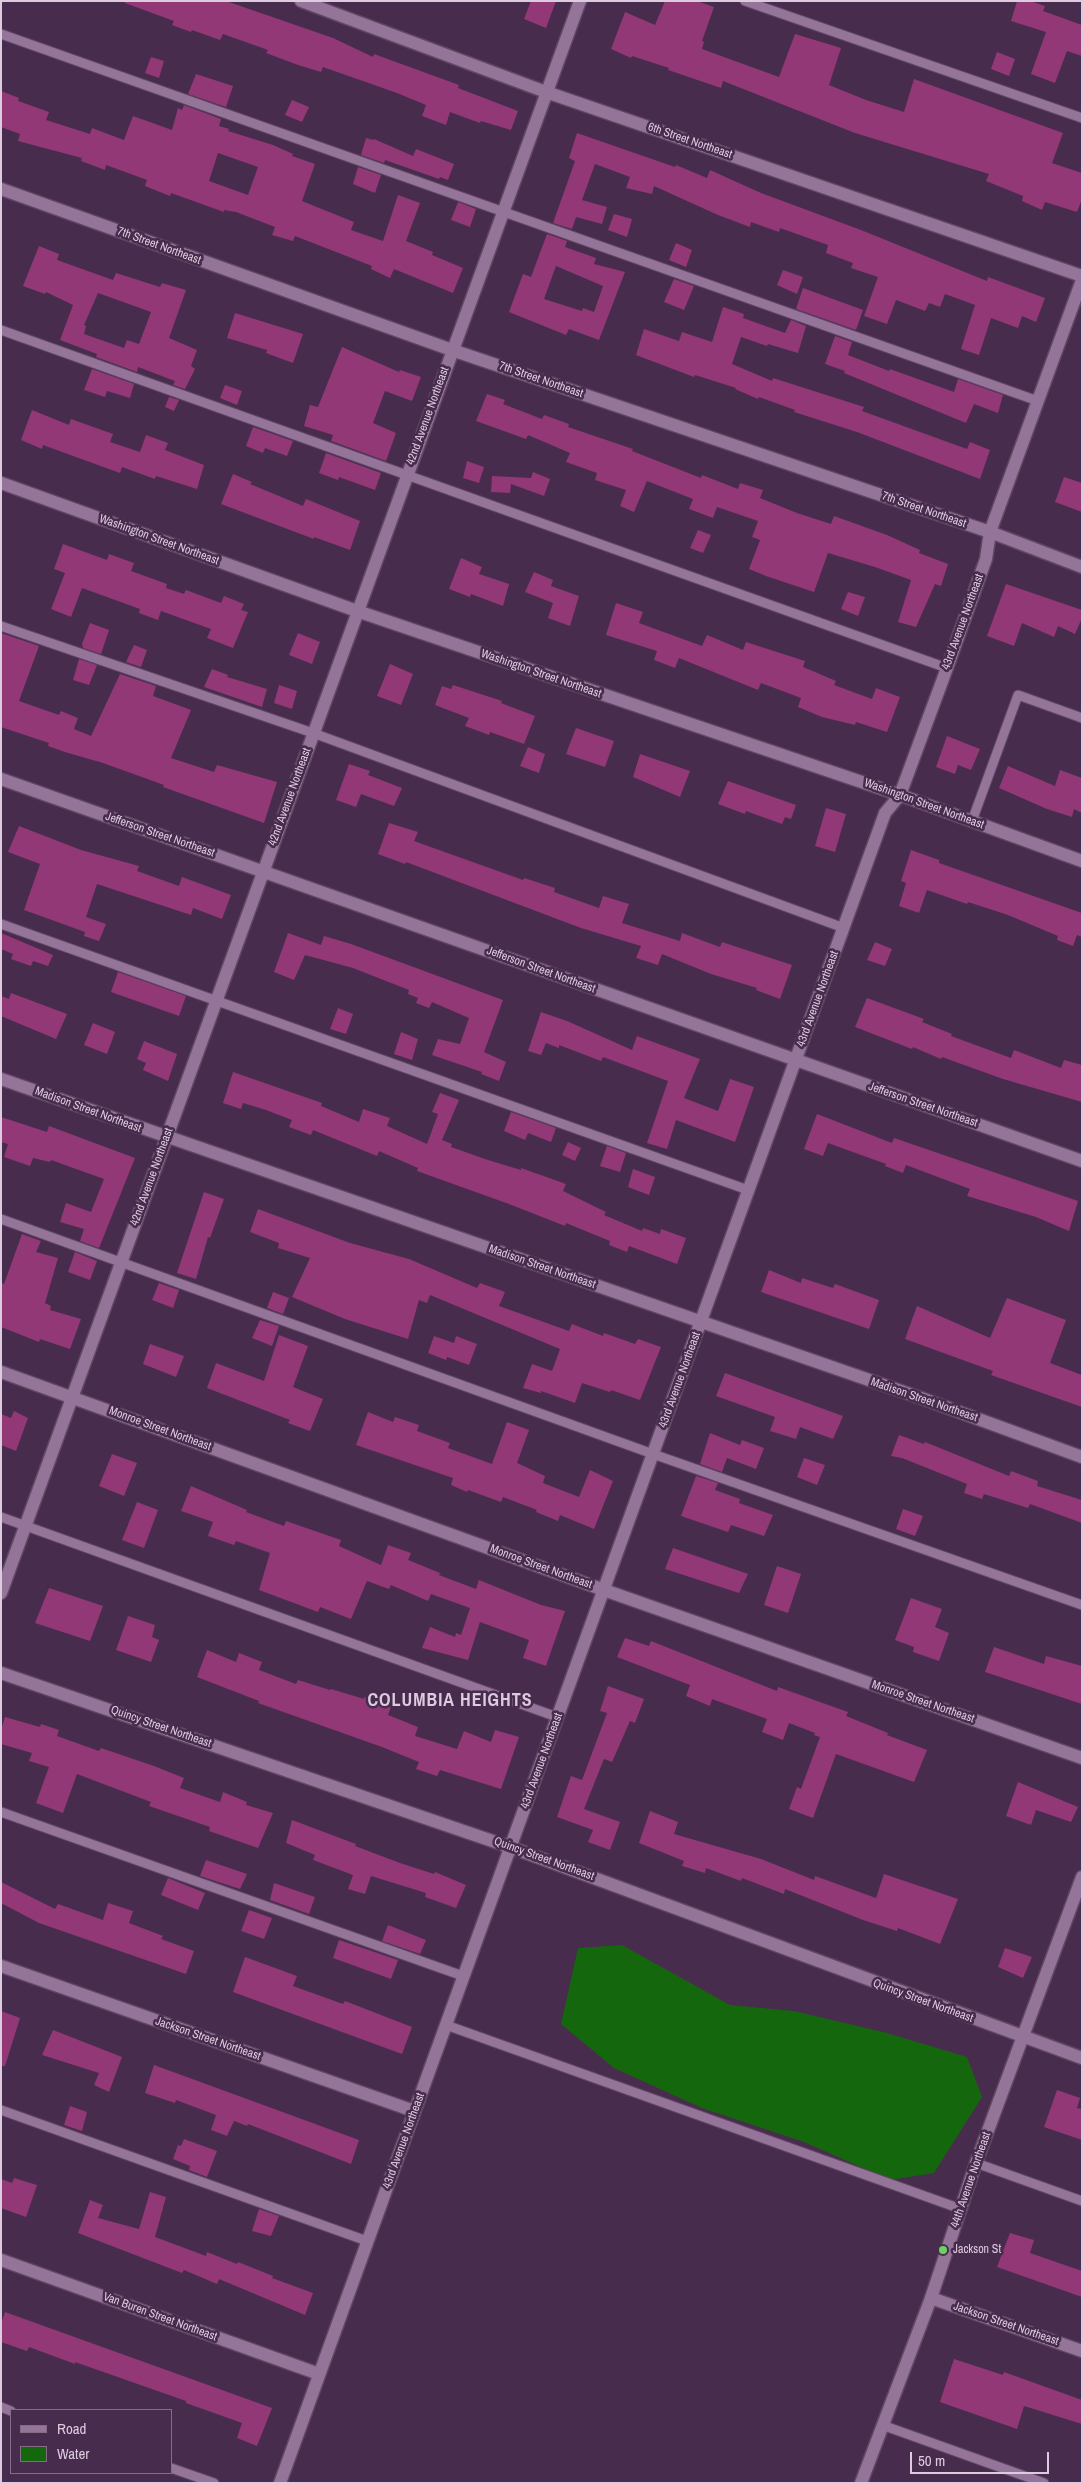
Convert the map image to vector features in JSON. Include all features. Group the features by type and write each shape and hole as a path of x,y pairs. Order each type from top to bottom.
{"street":[{"name":"6th Street Northeast","path":"301,1 546,92 1082,276"},
{"name":"42nd Avenue Northeast","path":"1,1593 406,475 580,1"},
{"name":"7th Street Northeast","path":"1,189 452,350 990,532 1082,567"},
{"name":"43rd Avenue Northeast","path":"280,2483 885,813 900,795 947,668 986,559 990,532 1082,280"},
{"name":"Washington Street Northeast","path":"1,482 357,611 900,795 1082,862"},
{"name":"Jefferson Street Northeast","path":"1,779 1082,1161"},
{"name":"Madison Street Northeast","path":"1,1079 700,1323 921,1398 1082,1457"},
{"name":"Monroe Street Northeast","path":"1,1372 604,1590 1082,1758"},
{"name":"Quincy Street Northeast","path":"1,1673 510,1847 1022,2038 1082,2058"},
{"name":"44th Avenue Northeast","path":"861,2483 930,2298 976,2163 1022,2038 1077,1903 1082,1877"},
{"name":"Jackson Street Northeast","path":"1,1966 414,2112"},
{"name":"Van Buren Street Northeast","path":"1,2260 319,2374"},
{"name":"Jackson Street Northeast","path":"930,2298 1082,2351"}],"lane":[{"path":"745,1 1082,118"},
{"path":"1,34 1038,401"},
{"path":"1,330 947,668"},
{"path":"1,626 313,733 844,928"},
{"path":"972,821 1018,695 1082,718"},
{"path":"1,924 748,1190"},
{"path":"1,1219 653,1454 1082,1605"},
{"path":"1,1517 557,1717"},
{"path":"1,1812 463,1976"},
{"path":"446,2025 961,2209"},
{"path":"1,2110 367,2241"},
{"path":"976,2163 1082,2201"},
{"path":"882,2425 1044,2483"},
{"path":"172,2468 214,2483"}],"water":[{"path":"622,1945 730,2005 794,2011 887,2033 967,2057 982,2097 934,2173 890,2180 804,2142 702,2108 614,2068 561,2024 578,1948"}],"building":[{"path":"125,1 226,1 333,38 373,57 374,54 459,85 458,88 518,111 511,130 481,121 480,123 450,112 446,125 422,116 426,105 397,93 323,67 321,72 298,65 266,53 268,50 223,34 220,40 192,30 191,32 172,25 174,21 125,3"},
{"path":"531,1 556,1 546,28 524,19"},
{"path":"665,1 697,1 714,7 702,41 704,42 702,49 779,77 795,34 841,48 829,85 866,100 904,112 914,79 1063,133 1052,163 1082,173 1082,199 1077,212 1045,202 1042,210 1022,201 1023,196 986,181 989,174 855,133 723,81 721,88 668,70 669,68 632,56 631,58 611,49 625,12 655,25"},
{"path":"1017,1 1030,1 1045,6 1043,11 1082,25 1082,56 1067,51 1055,83 1031,74 1046,32 1011,21"},
{"path":"997,52 1015,59 1009,76 991,69"},
{"path":"151,57 164,61 159,78 145,73"},
{"path":"196,74 233,86 226,107 188,94"},
{"path":"1,91 19,98 18,101 49,112 46,120 90,134 92,128 124,140 133,116 172,130 178,108 182,110 184,105 221,119 219,126 229,129 228,131 273,145 293,154 292,156 315,164 302,201 354,222 351,230 383,241 398,195 420,203 406,241 433,252 432,255 463,268 453,293 394,269 390,278 371,269 372,266 295,236 293,241 272,235 275,227 236,212 224,210 224,212 171,193 170,196 145,186 147,180 106,165 105,170 81,161 82,158 18,141 20,134 1,127","holes":["218,153 258,167 248,195 209,181"]},
{"path":"292,100 309,107 302,122 285,115"},
{"path":"577,133 675,167 676,165 707,178 710,170 761,193 861,230 987,281 988,277 1045,298 1036,322 1022,316 1018,328 991,318 979,355 961,349 975,305 945,294 940,307 929,303 925,311 896,300 887,324 864,316 878,277 851,268 853,263 826,253 828,245 780,228 779,232 751,222 750,227 718,215 654,186 652,194 626,188 630,177 595,164 582,200 607,207 602,224 576,217 572,229 553,223 575,161 569,158"},
{"path":"366,138 374,139 413,156 416,149 454,164 448,180 440,177 439,179 385,160 384,163 361,155"},
{"path":"358,167 381,175 375,193 353,184"},
{"path":"458,202 476,209 470,227 451,220"},
{"path":"614,214 632,219 627,237 608,230"},
{"path":"547,234 567,241 565,247 596,258 594,264 625,272 599,340 569,329 566,335 509,312 523,274 531,277","holes":["556,266 603,286 594,312 583,308 582,311 544,299"]},
{"path":"676,243 692,250 686,267 669,260"},
{"path":"39,246 59,254 57,260 113,280 116,273 160,287 162,283 186,290 169,338 197,350 191,366 195,369 185,389 173,385 175,381 138,367 137,372 96,357 97,354 60,340 73,305 46,292 45,294 23,286","holes":["98,293 151,312 139,344 127,340 124,348 84,334 86,326 84,325"]},
{"path":"783,270 803,277 797,294 777,285"},
{"path":"674,279 694,286 684,310 664,302"},
{"path":"803,288 863,310 856,330 796,309"},
{"path":"723,307 744,314 743,318 785,333 791,320 806,326 798,353 768,344 767,346 741,337 732,364 772,381 773,378 864,407 862,411 967,449 970,442 990,450 980,479 857,432 794,412 795,410 759,397 758,399 736,388 695,375 694,377 636,355 644,329 679,341 682,332 712,342"},
{"path":"235,313 303,334 293,363 266,353 267,350 227,338"},
{"path":"835,336 852,342 848,355 889,371 890,369 954,392 958,379 1003,395 998,413 974,404 966,423 844,373 845,371 825,364"},
{"path":"342,347 399,372 400,370 421,377 412,401 385,391 373,423 396,433 386,461 331,441 333,435 304,426 310,405 318,407"},
{"path":"92,369 134,384 130,398 107,391 105,397 84,390"},
{"path":"225,385 242,391 237,405 220,398"},
{"path":"487,394 505,400 503,404 542,419 544,415 569,424 568,427 633,449 632,451 701,478 702,475 738,489 740,483 763,490 760,498 797,513 831,524 834,516 887,535 920,550 919,553 948,564 941,586 935,584 916,627 898,622 911,580 875,567 828,553 814,592 749,569 760,540 752,537 758,521 717,507 713,518 689,509 693,499 647,481 634,512 620,506 626,490 595,480 597,473 566,462 570,453 528,435 526,439 476,421"},
{"path":"169,397 179,400 174,411 165,407"},
{"path":"32,410 69,425 71,419 113,434 110,442 140,452 146,435 168,443 165,450 204,465 197,489 156,476 155,479 122,467 120,473 43,445 42,449 21,440"},
{"path":"253,427 293,441 287,456 265,448 263,453 246,446"},
{"path":"326,453 381,473 375,490 339,477 338,480 319,473"},
{"path":"467,461 484,467 479,483 463,478"},
{"path":"533,472 550,479 544,496 511,484 510,493 491,492 492,476 531,478"},
{"path":"233,474 252,482 250,484 303,506 306,499 360,521 350,550 314,537 314,539 221,504"},
{"path":"1064,477 1082,483 1082,512 1055,502"},
{"path":"698,530 711,535 703,553 690,548"},
{"path":"63,544 107,560 109,554 134,563 131,571 167,584 166,588 184,594 186,590 221,603 224,596 244,604 241,610 248,612 233,648 207,638 211,629 161,611 158,620 139,613 140,609 82,588 71,617 51,609 65,573 54,569"},
{"path":"461,558 482,567 479,574 509,584 503,606 471,594 470,597 449,589"},
{"path":"534,572 553,580 551,586 579,596 570,626 548,618 553,603 525,592"},
{"path":"1006,584 1082,610 1082,618 1075,634 1058,626 1054,637 1022,623 1014,646 987,636"},
{"path":"848,592 865,597 858,616 841,609"},
{"path":"616,603 643,612 639,623 702,646 707,635 743,650 746,642 805,661 803,667 836,681 834,685 872,699 876,688 900,697 887,732 856,722 855,725 822,717 798,707 801,698 761,683 758,690 679,658 675,668 654,660 657,651 606,635"},
{"path":"90,623 109,630 101,654 83,648 82,644"},
{"path":"1,633 39,646 19,701 59,715 61,711 78,718 74,729 91,736 120,674 156,686 153,696 191,710 171,758 214,772 217,765 277,782 264,823 163,787 164,785 103,763 48,746 49,743 1,727"},
{"path":"298,633 320,642 312,664 289,655"},
{"path":"134,645 147,650 141,667 126,662"},
{"path":"79,659 97,665 89,685 73,680"},
{"path":"390,664 413,674 401,705 377,696"},
{"path":"212,669 228,675 227,677 267,689 262,707 204,687"},
{"path":"279,685 297,691 292,709 274,703"},
{"path":"453,685 502,701 501,703 535,716 524,744 490,732 489,735 465,726 469,718 435,705 442,686 451,689"},
{"path":"576,728 614,741 605,767 566,754"},
{"path":"947,736 980,749 971,770 958,765 955,774 936,767"},
{"path":"528,747 545,754 539,773 520,766"},
{"path":"640,754 690,771 680,797 633,777"},
{"path":"349,764 370,771 368,775 402,788 394,806 361,794 356,807 336,800"},
{"path":"1008,766 1055,786 1060,770 1082,778 1082,813 1074,809 1072,817 1047,809 999,788"},
{"path":"728,781 796,805 791,819 785,817 782,824 746,811 745,814 718,804"},
{"path":"826,808 846,814 835,852 815,846"},
{"path":"389,823 418,832 414,841 523,880 524,878 555,888 554,892 599,908 603,896 629,904 622,923 680,941 682,933 720,947 722,942 792,965 780,999 756,990 757,988 711,974 662,954 658,965 636,958 641,946 581,928 406,862 405,864 378,854"},
{"path":"19,826 81,850 139,866 137,871 179,886 182,877 231,895 222,919 193,908 191,915 97,884 86,917 106,924 99,941 84,936 85,932 24,910 40,864 8,852"},
{"path":"911,850 939,860 939,863 1082,913 1082,937 1077,935 1073,946 1057,940 1058,936 1008,915 968,902 967,904 927,890 919,913 899,906 906,883 901,881"},
{"path":"1,933 53,955 48,966 33,961 31,966 11,959 13,954 1,949"},
{"path":"288,933 321,945 324,936 351,944 503,1000 484,1052 506,1062 499,1081 481,1074 482,1072 432,1055 438,1039 460,1044 469,1018 432,1002 429,1008 416,1003 418,998 408,994 409,990 353,968 305,955 294,980 274,972"},
{"path":"875,942 892,949 885,966 867,960"},
{"path":"118,972 186,996 179,1016 111,992"},
{"path":"11,993 67,1014 56,1039 1,1016 1,996 9,999"},
{"path":"867,998 924,1019 922,1022 952,1034 951,1036 1011,1058 1014,1050 1061,1068 1064,1060 1082,1065 1082,1102 1003,1079 942,1057 941,1059 855,1027"},
{"path":"338,1008 353,1014 346,1034 330,1029"},
{"path":"541,1012 567,1021 632,1050 637,1036 700,1059 684,1098 718,1111 730,1079 754,1087 735,1142 676,1120 667,1149 647,1143 668,1081 603,1057 601,1061 559,1045 559,1048 546,1043 541,1055 528,1051"},
{"path":"93,1023 115,1032 107,1054 84,1045"},
{"path":"401,1032 418,1039 412,1060 394,1054"},
{"path":"144,1041 177,1054 168,1081 143,1070 146,1063 137,1059"},
{"path":"233,1072 322,1103 321,1106 359,1122 363,1109 390,1118 387,1126 427,1144 438,1114 432,1112 440,1093 459,1100 442,1140 452,1144 451,1147 566,1184 563,1191 606,1212 604,1215 642,1231 643,1228 660,1234 661,1229 686,1238 677,1264 629,1246 627,1252 609,1245 610,1241 566,1223 565,1226 417,1171 418,1168 379,1151 377,1156 313,1130 311,1135 289,1127 292,1120 266,1110 243,1103 241,1109 223,1103"},
{"path":"511,1112 556,1128 551,1142 528,1133 525,1140 504,1131"},
{"path":"817,1114 892,1143 894,1138 1078,1201 1069,1231 1036,1217 967,1196 970,1189 906,1165 903,1173 885,1166 886,1164 828,1143 823,1156 804,1149"},
{"path":"1,1117 47,1132 49,1126 135,1158 99,1248 80,1241 84,1229 60,1222 66,1203 91,1212 104,1179 51,1160 50,1162 33,1158 30,1166 4,1157 8,1144 1,1142"},
{"path":"568,1142 581,1148 575,1161 562,1155"},
{"path":"607,1146 626,1153 620,1172 600,1166"},
{"path":"633,1169 655,1177 649,1195 628,1187"},
{"path":"204,1192 224,1199 210,1238 208,1237 196,1279 177,1273"},
{"path":"258,1209 350,1243 409,1259 477,1288 480,1283 505,1292 499,1306 569,1331 572,1324 603,1336 604,1333 635,1344 638,1339 661,1347 640,1400 582,1383 575,1403 541,1391 541,1393 523,1388 532,1364 552,1371 560,1349 430,1295 427,1303 419,1300 408,1339 345,1319 292,1297 310,1258 278,1248 279,1243 250,1232"},
{"path":"22,1234 41,1241 36,1252 58,1258 45,1303 51,1306 50,1310 81,1319 70,1349 40,1339 39,1342 1,1327 1,1283 4,1284"},
{"path":"75,1252 97,1261 90,1280 68,1272"},
{"path":"769,1270 801,1283 802,1278 833,1288 835,1284 879,1300 869,1329 761,1292"},
{"path":"159,1283 179,1290 173,1308 152,1300"},
{"path":"273,1292 289,1298 283,1314 267,1308"},
{"path":"1007,1298 1066,1320 1050,1363 1082,1375 1082,1407 991,1375 993,1371 905,1339 917,1306 990,1338"},
{"path":"260,1320 279,1326 272,1346 252,1338"},
{"path":"279,1335 308,1346 293,1387 323,1399 310,1431 288,1423 290,1420 207,1388 216,1363 264,1381"},
{"path":"434,1336 454,1343 456,1336 477,1344 469,1365 447,1357 446,1360 428,1353"},
{"path":"150,1344 184,1356 176,1377 143,1364"},
{"path":"725,1373 843,1416 833,1439 800,1427 796,1439 770,1431 775,1417 716,1396"},
{"path":"14,1411 28,1418 16,1451 1,1445 1,1414 11,1418"},
{"path":"368,1412 393,1422 395,1417 419,1425 417,1431 450,1443 448,1448 492,1464 507,1422 529,1430 517,1463 545,1476 543,1483 579,1497 590,1470 613,1481 594,1529 560,1515 558,1521 536,1512 537,1510 503,1497 501,1502 468,1490 467,1492 451,1485 453,1478 356,1445"},
{"path":"710,1433 740,1445 742,1440 764,1448 756,1469 727,1458 722,1472 700,1464"},
{"path":"899,1435 924,1444 925,1442 1009,1476 1011,1471 1038,1481 1037,1486 1082,1500 1082,1523 1030,1504 1028,1508 984,1494 982,1499 964,1493 967,1484 902,1458 891,1456"},
{"path":"112,1454 137,1463 124,1496 99,1486"},
{"path":"804,1458 825,1465 817,1485 797,1477"},
{"path":"696,1476 718,1483 715,1490 740,1499 739,1503 773,1515 764,1536 731,1525 728,1532 681,1516"},
{"path":"191,1486 247,1510 246,1512 284,1526 286,1521 341,1540 339,1546 381,1565 388,1545 411,1553 408,1560 440,1573 439,1575 476,1589 479,1580 541,1605 565,1611 546,1666 523,1658 529,1640 480,1622 468,1660 422,1648 430,1627 455,1637 456,1633 461,1635 470,1608 431,1594 428,1601 391,1585 389,1589 367,1581 351,1619 320,1607 318,1612 259,1590 270,1553 236,1541 234,1545 208,1536 213,1522 181,1511"},
{"path":"137,1502 158,1510 144,1548 122,1540"},
{"path":"903,1509 923,1516 915,1536 896,1529"},
{"path":"673,1548 748,1574 739,1593 665,1569"},
{"path":"777,1566 801,1574 788,1613 764,1605"},
{"path":"49,1588 103,1606 90,1641 35,1623"},
{"path":"911,1598 942,1609 935,1627 949,1633 939,1661 913,1652 914,1647 895,1640"},
{"path":"128,1616 155,1625 152,1637 159,1640 151,1662 116,1650"},
{"path":"625,1638 649,1646 651,1641 777,1691 778,1687 848,1712 846,1716 888,1733 887,1735 927,1750 914,1782 836,1754 813,1818 789,1809 797,1787 801,1789 820,1737 814,1735 815,1733 789,1723 783,1740 762,1732 767,1719 712,1699 710,1706 686,1696 690,1685 617,1657"},
{"path":"994,1647 1044,1664 1046,1656 1082,1666 1082,1704 985,1672"},
{"path":"207,1650 236,1662 239,1653 262,1662 259,1670 296,1684 298,1680 364,1699 364,1697 391,1707 388,1715 418,1727 415,1736 457,1749 464,1731 491,1742 495,1730 519,1737 501,1789 440,1770 437,1776 416,1769 419,1762 258,1703 259,1701 197,1677"},
{"path":"608,1686 644,1699 635,1723 630,1721 612,1762 604,1759 584,1809 620,1822 610,1850 588,1842 593,1830 557,1817 571,1776 582,1780 607,1713 600,1711"},
{"path":"5,1717 40,1727 41,1724 59,1730 57,1736 99,1751 101,1748 184,1778 180,1788 220,1802 223,1792 247,1802 246,1805 273,1813 258,1848 209,1831 210,1827 149,1806 151,1802 77,1774 63,1813 36,1803 49,1767 29,1761 32,1753 1,1744 1,1730"},
{"path":"1018,1782 1078,1807 1071,1822 1036,1810 1031,1825 1006,1816"},
{"path":"650,1811 678,1822 674,1834 761,1859 814,1880 815,1876 876,1898 884,1874 958,1899 940,1944 898,1928 897,1931 863,1920 785,1889 784,1894 742,1878 741,1881 706,1868 705,1873 682,1866 684,1861 639,1843"},
{"path":"292,1820 400,1863 434,1874 435,1872 466,1885 456,1908 425,1897 426,1893 371,1876 365,1894 348,1889 353,1875 313,1860 315,1855 286,1843"},
{"path":"206,1860 247,1874 240,1889 200,1876"},
{"path":"168,1878 205,1893 198,1910 161,1895"},
{"path":"1,1882 55,1909 58,1904 103,1920 108,1903 133,1911 129,1923 163,1936 161,1939 194,1951 186,1974 39,1923 1,1903"},
{"path":"274,1883 315,1897 309,1914 270,1900"},
{"path":"249,1910 272,1918 264,1939 241,1931"},
{"path":"388,1925 426,1940 420,1954 382,1941"},
{"path":"339,1940 398,1960 391,1979 333,1958"},
{"path":"1005,1948 1032,1957 1023,1978 998,1967"},
{"path":"245,1957 297,1976 293,1986 343,2004 345,2001 412,2027 402,2054 233,1992"},
{"path":"1,2011 20,2018 5,2066 1,2066"},
{"path":"53,2030 122,2057 109,2092 94,2085 99,2073 42,2055"},
{"path":"154,2065 359,2140 351,2164 248,2124 247,2126 234,2121 227,2136 211,2130 216,2115 176,2100 175,2103 145,2093"},
{"path":"1057,2090 1080,2098 1077,2108 1082,2109 1082,2140 1044,2127"},
{"path":"70,2106 87,2112 82,2131 64,2125"},
{"path":"184,2139 217,2151 207,2177 189,2170 190,2166 173,2159 178,2145 181,2146"},
{"path":"14,2178 37,2185 26,2217 1,2208 1,2179 12,2183"},
{"path":"150,2192 166,2197 155,2237 206,2256 207,2252 237,2264 238,2262 273,2276 272,2278 313,2293 305,2315 219,2279 217,2284 184,2270 182,2273 78,2233 90,2200 103,2205 98,2218 139,2229"},
{"path":"259,2209 279,2216 271,2236 252,2231"},
{"path":"1010,2233 1034,2240 1030,2253 1082,2271 1082,2297 997,2267"},
{"path":"5,2312 272,2408 257,2446 237,2438 242,2423 75,2362 75,2364 29,2347 27,2351 1,2342 1,2324"},
{"path":"954,2359 1003,2375 1004,2372 1082,2400 1082,2424 1024,2406 1017,2429 940,2402"}],"place":[{"name":"Jackson St","path":"943,2250"}],"district":[{"name":"COLUMBIA HEIGHTS","path":"450,1701"}]}
